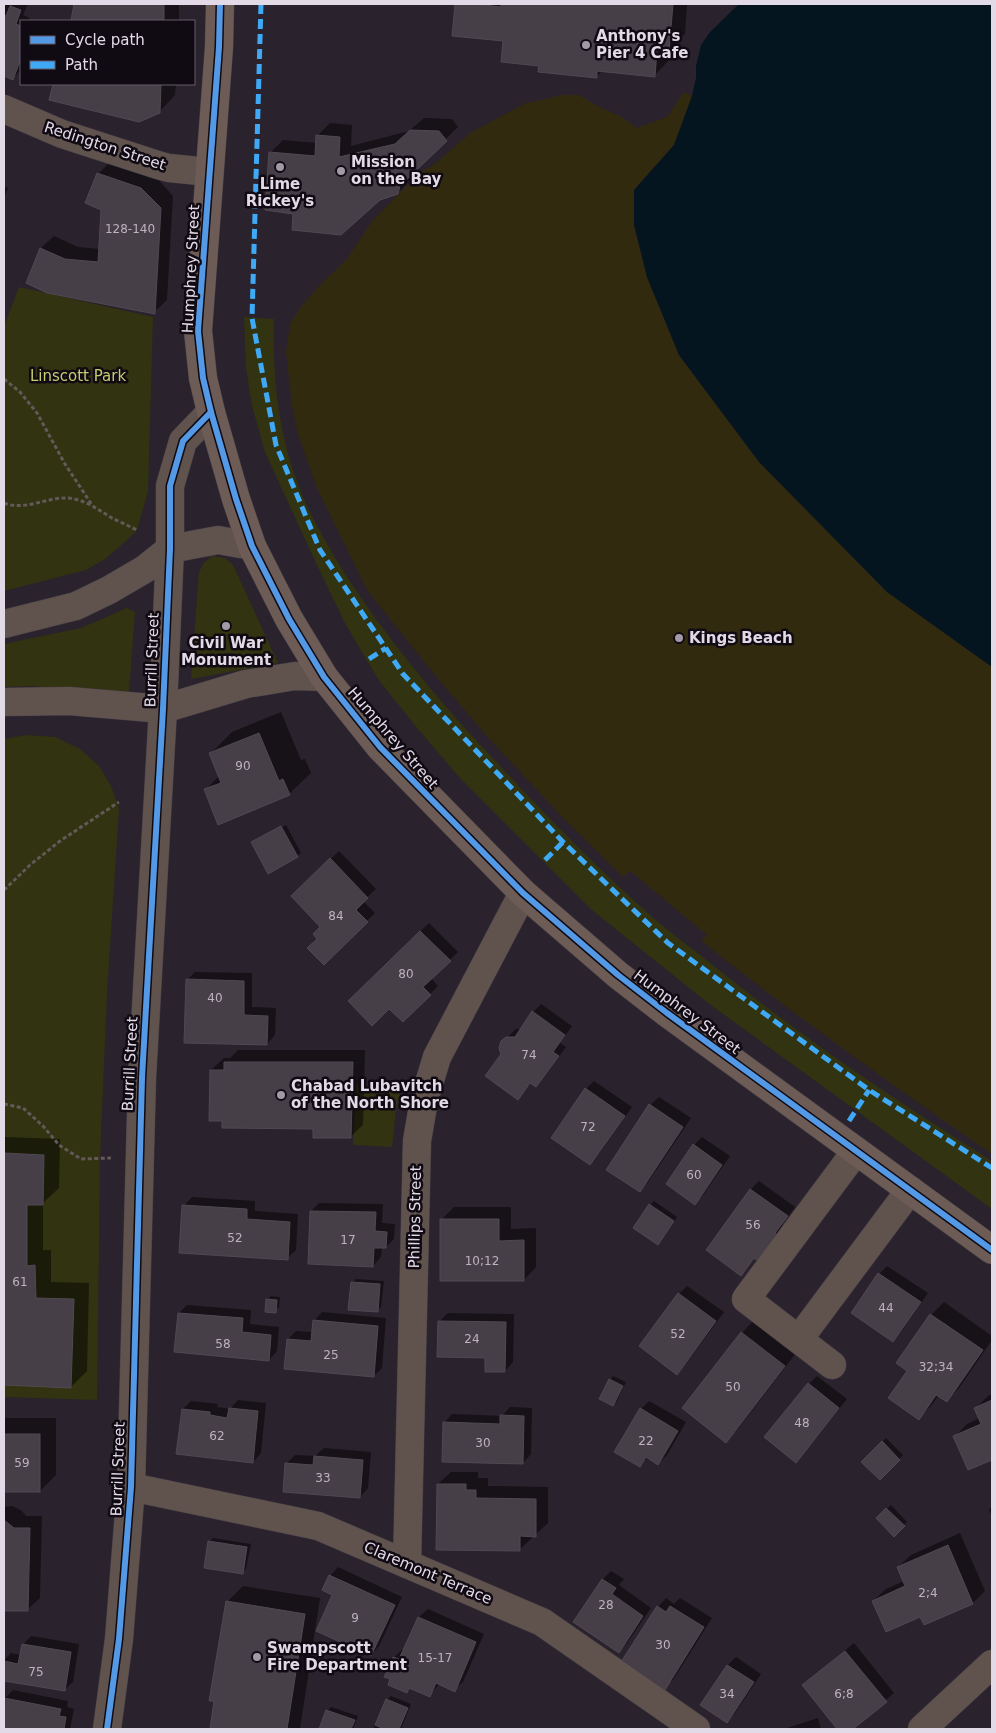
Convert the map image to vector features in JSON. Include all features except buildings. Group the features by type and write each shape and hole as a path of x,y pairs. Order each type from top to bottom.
{"main road":[{"name":"Humphrey Street","path":"220,4 219,47 198,331 203,378 236,500 252,546 289,620 324,677 380,747 523,893 618,975 992,1250"}],"street":[{"name":"Redington Street","path":"4,110 62,134 169,168 210,172"},
{"name":"Burrill Street","path":"108,1729 120,1630 131,1487 142,1068 163,709 170,549 170,486 183,441 211,412"},
{"path":"4,624 76,606 145,569 170,549 218,540 252,546"},
{"path":"4,702 69,700 163,709 246,684 295,676 324,677"},
{"name":"Phillips Street","path":"407,1564 417,1141 424,1100 437,1057 523,893"},
{"path":"832,1365 746,1299 856,1151"},
{"path":"799,1340 910,1190"},
{"name":"Claremont Terrace","path":"131,1487 318,1526 407,1564 542,1622 696,1729"},
{"path":"922,1729 992,1664"}],"path":[{"path":"4,379 20,392 37,413 65,464 92,505"},
{"path":"4,503 11,506 28,506 45,500 67,498 92,505 112,518 137,530"},
{"path":"4,890 30,865 60,841 119,802"},
{"path":"4,1104 23,1108 59,1144 81,1159 139,1156"}],"green space":[{"name":"Linscott Park","path":"19,287 153,317 148,491 137,530 105,559 86,570 4,591 4,327"},
{"path":"244,317 274,319 275,379 281,420 296,478 313,518 334,556 363,601 428,686 554,823 656,921 813,1042 992,1161 992,1209 708,1003 592,910 459,777 418,729 378,679 345,623 265,452 252,406 246,367"},
{"path":"212,556 225,558 233,565 278,663 191,679 199,572 203,564"},
{"path":"127,608 135,612 129,691 126,694 30,686 4,687 4,644 81,628"},
{"path":"26,735 55,737 80,749 99,766 111,786 119,809 107,993 100,1159 97,1400 4,1397 4,739"},
{"path":"356,1085 402,1088 396,1110 392,1147 353,1145"}],"sand":[{"name":"Kings Beach","path":"684,92 692,96 674,145 634,190 634,225 647,277 679,355 759,462 887,592 992,667 992,1154 845,1050 701,941 707,935 630,871 623,877 561,816 485,734 367,590 317,488 298,434 292,406 286,352 290,324 300,308 319,286 347,259 373,220 420,173 435,164 470,133 526,103 562,95 579,95 599,107 620,116 637,128 667,117"}],"water":[{"path":"739,4 992,4 992,667 887,592 759,462 679,355 647,277 634,225 634,190 674,145 692,96 701,45 710,32"}],"marked path":[{"path":"261,4 252,318 276,445 320,550 403,674 563,842 668,943 869,1090 992,1168"},
{"path":"369,659 386,648"},
{"path":"545,860 563,842"},
{"path":"849,1121 869,1090"}],"cycle path":[{"path":"220,4 219,47 198,331 203,378 236,499 252,546 289,619 324,677 380,747 523,893 618,975 667,1013 992,1250"},
{"path":"107,1729 119,1639 131,1487 142,1078 163,709 170,549 170,486 183,441 211,412"}],"place":[{"name":"Anthony's Pier 4 Cafe","path":"586,45"},
{"name":"Lime Rickey's","path":"280,167"},
{"name":"Mission on the Bay","path":"341,171"},
{"name":"Civil War Monument","path":"226,626"},
{"name":"Kings Beach","path":"679,638"},
{"name":"Chabad Lubavitch of the North Shore","path":"281,1095"},
{"name":"Swampscott Fire Department","path":"257,1657"}]}
